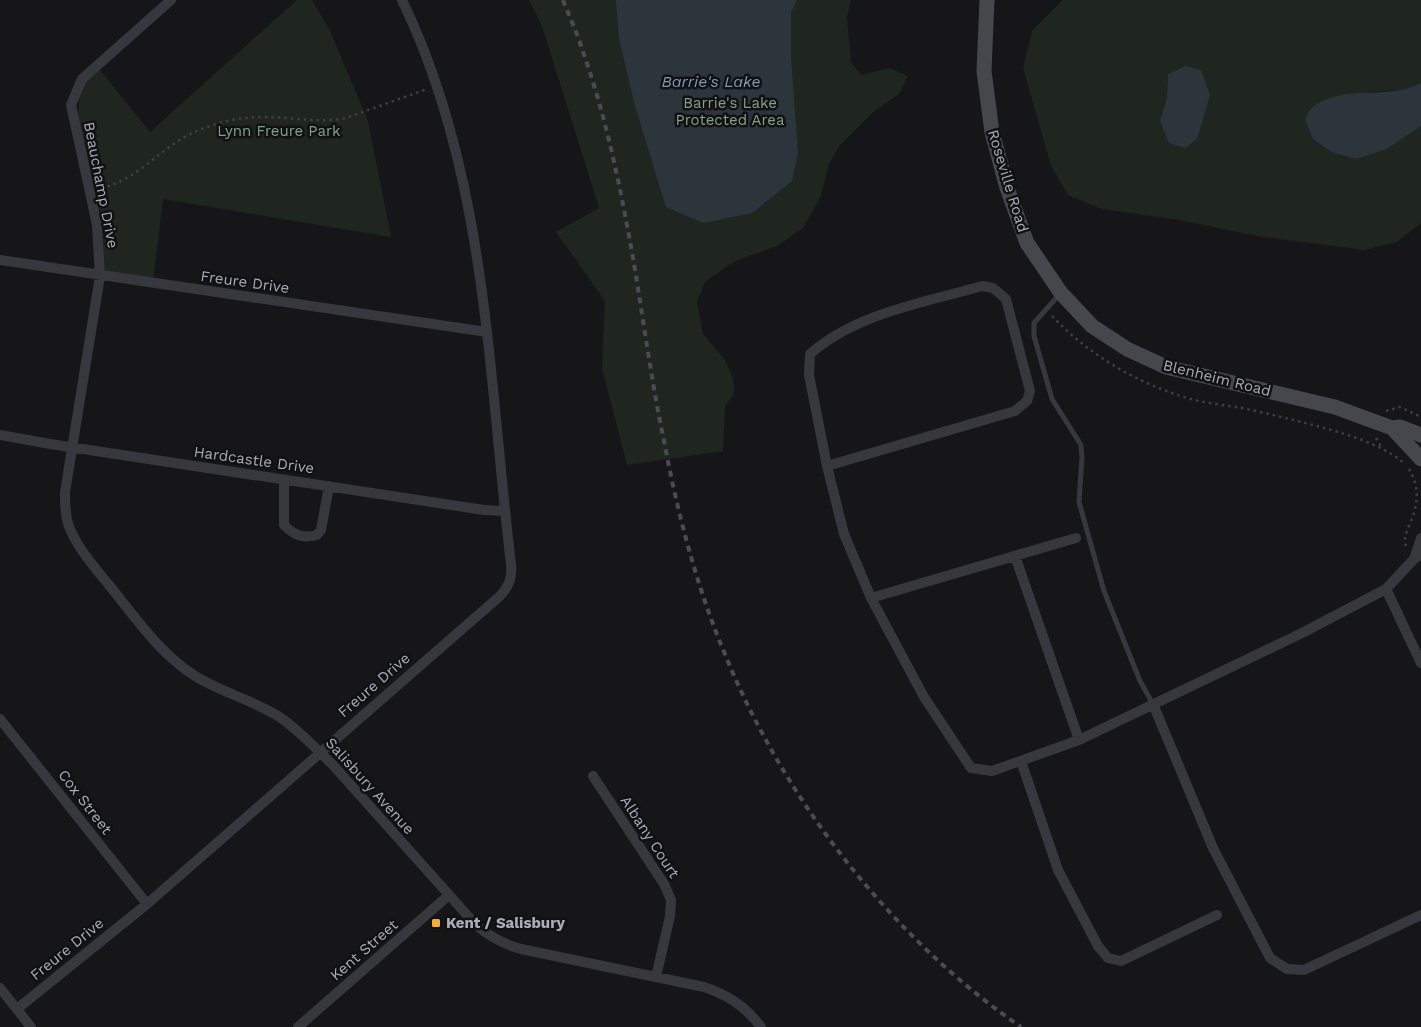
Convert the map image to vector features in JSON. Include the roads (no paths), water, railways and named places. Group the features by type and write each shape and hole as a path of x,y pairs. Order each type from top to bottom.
{"main road":[{"name":"Roseville Road","path":"988,0 984,71 992,132 1007,188 1027,243"},
{"name":"Blenheim Road","path":"1027,243 1061,293 1092,326 1127,349 1166,367 1335,407 1392,428 1421,459"},
{"name":"Blenheim Road","path":"1392,428 1400,427 1421,436"}],"street":[{"name":"Beauchamp Drive","path":"72,447 100,276 97,225 70,105 82,79 171,0"},
{"name":"Freure Drive","path":"17,1009 146,904 320,752 507,588 512,576 487,332 472,232 456,150 437,85 417,31 402,0"},
{"name":"Freure Drive","path":"0,260 487,332"},
{"path":"827,466 1015,412 1027,400 1030,390 1006,298 993,288 982,286 879,315 849,328 819,346 810,354 809,376 827,466 844,534 872,598 924,697 971,768 992,771 1079,740 1302,633 1386,588 1417,556 1421,538"},
{"name":"Hardcastle Drive","path":"0,435 284,480 484,510 505,511"},
{"name":"Salisbury Avenue","path":"72,447 65,492 66,512 70,529 83,552 155,643 173,660 195,676 276,715 295,728 320,752 476,925 489,936 504,945 704,986 722,993 745,1008 761,1027"},
{"path":"284,480 284,524 292,533 304,537 317,535 321,530 324,523 329,486"},
{"path":"872,598 1076,538"},
{"path":"1015,556 1079,740"},
{"path":"1386,588 1421,663"},
{"path":"1153,704 1213,848 1270,958 1287,968 1304,970 1421,915"},
{"name":"Cox Street","path":"0,719 146,904"},
{"path":"1021,761 1058,870 1098,946 1108,958 1121,961 1217,915"},
{"name":"Albany Court","path":"593,776 664,884 671,900 670,916 656,977"},
{"name":"Kent Street","path":"298,1027 449,895"},
{"path":"0,988 31,1027"}],"lane":[{"path":"1061,293 1034,323 1034,336 1052,399 1081,445 1079,502 1104,592 1140,681 1153,704"}],"water":[{"name":"Barrie's Lake","path":"616,0 797,0 791,12 791,58 798,153 792,181 752,213 703,223 666,207 635,106 619,39"},
{"path":"1186,66 1201,70 1210,95 1197,139 1185,148 1169,143 1160,121 1167,97 1168,74"},
{"path":"1421,83 1421,126 1387,149 1356,159 1331,152 1313,139 1305,120 1313,107 1325,100 1352,94 1394,91"}],"railway":[{"path":"563,0 578,36 604,119 630,241 659,416 682,524 706,606 727,659 751,712 780,764 812,815 848,864 887,910 929,952 974,992 1021,1027"}],"place":[{"name":"Kent / Salisbury","path":"436,923"}],"park label":[{"name":"Barrie's Lake Protected Area","path":"730,112"},
{"name":"Lynn Freure Park","path":"279,131"}]}
